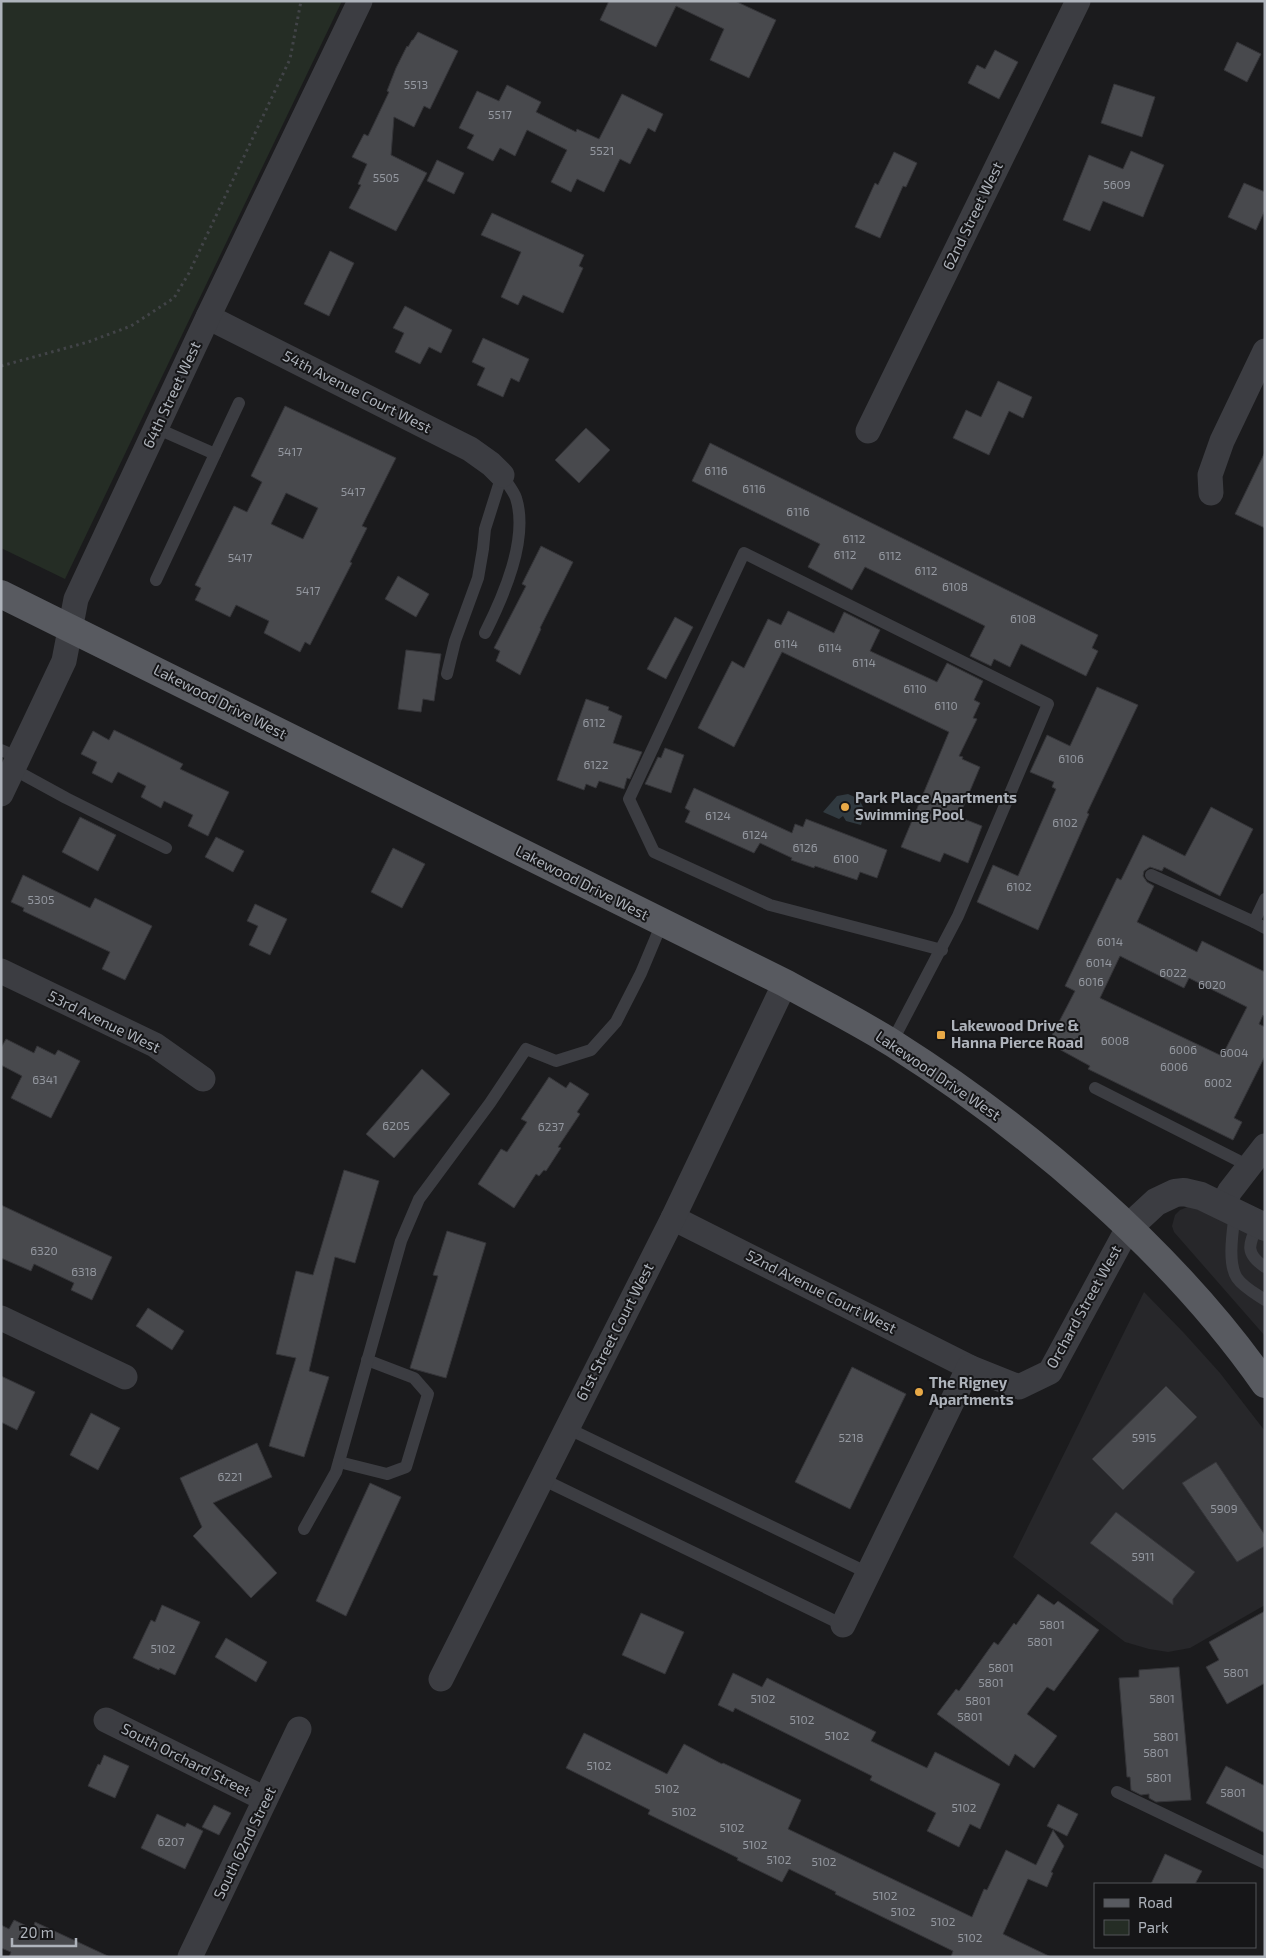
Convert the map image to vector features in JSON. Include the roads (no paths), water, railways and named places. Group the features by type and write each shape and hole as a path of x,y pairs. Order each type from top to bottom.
{"main road":[{"name":"Lakewood Drive West","path":"1,594 785,983 892,1042 944,1076 1012,1127 1128,1228"},
{"name":"Orchard Street West","path":"1128,1228 1218,1323 1265,1384"}],"street":[{"name":"64th Street West","path":"1,794 11,759 64,661 76,599 208,317 360,1"},
{"name":"62nd Street West","path":"868,431 1078,1"},
{"name":"54th Avenue Court West","path":"208,317 470,449 502,474"},
{"path":"1211,493 1210,475 1222,441 1265,351"},
{"name":"53rd Avenue West","path":"1,971 155,1045 203,1079"},
{"name":"61st Street Court West","path":"441,1678 673,1218 785,983"},
{"path":"1245,1217 1230,1191 1259,1157"},
{"path":"1128,1228 1156,1202 1175,1192 1192,1193 1245,1217"},
{"name":"52nd Avenue Court West","path":"673,1218 969,1367"},
{"name":"Orchard Street West","path":"969,1367 1019,1387 1050,1372 1128,1228"},
{"path":"1,1318 125,1377"},
{"path":"843,1625 969,1367"},
{"name":"South Orchard Street","path":"106,1720 265,1799"},
{"name":"South 62nd Street","path":"190,1957 299,1729"}],"lane":[{"path":"156,580 239,403"},
{"path":"156,428 215,454"},
{"path":"485,633 502,598 514,561 519,526 516,498 502,474"},
{"path":"447,674 455,641 478,578 485,529 502,474"},
{"path":"892,1042 942,950 958,916 1048,704 744,553 630,799 654,852 770,905 942,950"},
{"path":"11,759 66,798 166,848"},
{"path":"1151,874 1259,925 1265,898"},
{"path":"304,1529 336,1472 402,1241 419,1199 490,1104 526,1049 556,1061 591,1050 610,1030 641,973 662,923"},
{"path":"1094,1088 1259,1157"},
{"path":"1245,1217 1251,1239 1249,1250 1265,1267"},
{"path":"1245,1217 1232,1242 1234,1272 1244,1285 1265,1300"},
{"path":"339,1462 387,1474 406,1467 428,1394 414,1378 367,1360"},
{"path":"567,1428 868,1574"},
{"path":"542,1479 843,1625"},
{"path":"1118,1792 1265,1863"}],"place":[{"name":"Park Place Apartments Swimming Pool","path":"845,807"},
{"name":"Lakewood Drive & Hanna Pierce Road","path":"941,1035"},
{"name":"The Rigney Apartments","path":"919,1392"}]}
